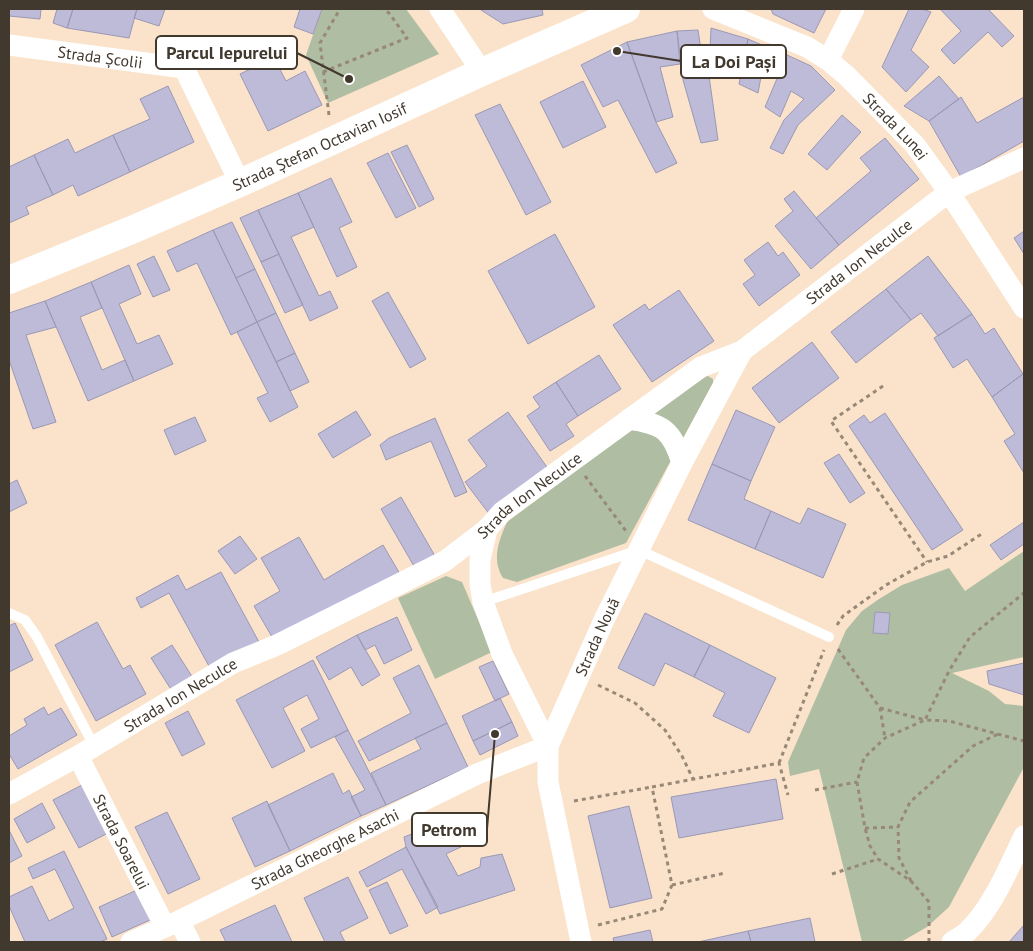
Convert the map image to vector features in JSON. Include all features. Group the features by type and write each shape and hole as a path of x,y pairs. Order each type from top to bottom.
{"main road":[{"name":"Strada Ștefan Octavian Iosif","path":"9,280 240,183 482,72 626,9"}],"street":[{"path":"440,9 482,72"},
{"name":"Strada Lunei","path":"713,9 806,47 828,60 847,76 915,145 1024,308"},
{"path":"828,60 854,9"},
{"name":"Strada Școlii","path":"9,45 184,68 240,183"},
{"name":"Strada Ion Neculce","path":"9,794 233,664 277,646 445,561 487,529 502,512 701,367 742,352 948,192 1024,158"},
{"name":"Strada Nouă","path":"579,936 548,782 548,746 604,620 682,463 742,352"},
{"path":"629,419 659,426 672,435 682,463"},
{"path":"482,593 480,560 487,529"},
{"path":"445,561 459,563 470,569 482,593 502,654 548,746"},
{"name":"Strada Gheorghe Asachi","path":"131,942 172,924 477,774 548,746"},
{"name":"Strada Soarelui","path":"86,751 172,924 190,942"},
{"path":"952,942 968,931 996,893 1024,836"}],"lane":[{"path":"482,593 640,550 829,637"},
{"name":"Strada Soarelui","path":"9,613 24,620 37,637 86,751"}],"path":[{"path":"329,115 320,43 340,9"},
{"path":"323,72 407,38 389,13 383,9"},
{"path":"883,386 831,420 927,562"},
{"path":"573,460 640,550"},
{"path":"788,795 779,763 829,637 843,616 886,585 927,562 948,556 983,533"},
{"path":"911,881 878,859 870,846 864,828 857,782 864,758 885,738 925,720 949,671 970,637 1024,593"},
{"path":"829,637 880,708 885,738"},
{"path":"579,676 635,703 665,730 682,756 693,779"},
{"path":"880,708 925,720 949,721 1024,741"},
{"path":"929,942 929,902 911,881 899,858 898,827 910,802 973,746 998,734"},
{"path":"552,806 779,763"},
{"path":"815,790 857,782"},
{"path":"579,936 662,909 672,885 652,787"},
{"path":"864,828 898,827"},
{"path":"832,874 878,859"},
{"path":"672,885 726,874"}],"green space":[{"path":"322,9 406,9 439,54 328,103 306,55"},
{"path":"708,376 713,379 713,383 626,543 517,582 503,578 497,564 497,557 501,536 507,522 683,391"},
{"path":"1024,551 1024,657 952,673 989,691 1005,704 1024,706 1024,767 949,907 927,927 901,942 862,942 819,769 790,776 788,762 846,630 862,611 902,585 949,568 965,591"},
{"path":"446,576 462,582 492,652 435,679 398,598"}],"building":[{"path":"9,9 41,9 40,19 9,16"},
{"path":"57,9 73,9 67,28 53,23"},
{"path":"73,9 137,9 129,38 67,28"},
{"path":"137,9 165,9 159,26 134,18"},
{"path":"300,9 322,9 313,34 294,27"},
{"path":"482,9 542,9 543,15 503,24"},
{"path":"771,9 826,9 814,33 773,14"},
{"path":"909,9 922,9 931,12 911,50 929,67 906,92 882,67"},
{"path":"940,9 988,9 1014,36 1002,47 988,32 954,64 941,50 961,31"},
{"path":"711,28 748,39 744,61 725,55 724,77 709,76"},
{"path":"698,30 705,77 709,76 718,140 701,143 683,80 677,31"},
{"path":"677,31 680,64 660,67 673,117 656,122 627,42"},
{"path":"748,39 781,53 774,71 763,66 758,93 739,84"},
{"path":"627,42 656,122 677,163 656,173 618,100 603,107 581,65"},
{"path":"787,55 811,66 835,90 798,125 783,154 770,148 784,120 804,99 791,91 780,117 765,107"},
{"path":"274,58 286,81 305,71 322,105 268,131 240,74"},
{"path":"939,76 959,99 929,121 904,106"},
{"path":"583,81 606,127 563,148 540,102"},
{"path":"168,86 194,142 130,172 113,135 150,119 140,99"},
{"path":"961,97 977,123 1024,97 1024,141 961,177 929,121"},
{"path":"500,104 551,202 526,215 475,115"},
{"path":"842,115 861,132 827,170 808,154"},
{"path":"113,135 130,172 78,196 73,185 53,195 34,155 68,139 75,153"},
{"path":"885,138 919,179 839,245 816,218 871,171 860,158"},
{"path":"407,145 434,199 419,207 391,152"},
{"path":"388,153 416,208 396,218 367,163"},
{"path":"34,155 53,195 26,207 29,214 9,223 9,167"},
{"path":"331,178 352,222 339,228 357,267 337,277 298,193"},
{"path":"794,191 839,245 811,269 775,226 793,211 784,199"},
{"path":"298,193 314,227 291,237 319,296 330,291 338,308 310,321 258,210"},
{"path":"258,210 279,254 261,262 240,218"},
{"path":"232,222 255,269 236,278 213,230"},
{"path":"213,230 257,322 231,335 197,263 177,272 167,251"},
{"path":"1024,231 1024,254 1014,238"},
{"path":"555,234 595,307 528,344 488,271"},
{"path":"768,242 778,256 783,252 800,275 759,306 743,284 755,275 744,260"},
{"path":"279,254 303,305 285,313 261,262"},
{"path":"154,256 170,290 153,297 137,264"},
{"path":"928,256 972,314 938,336 921,313 911,320 886,289"},
{"path":"129,265 141,294 119,304 137,344 159,335 173,364 134,381 91,282"},
{"path":"255,269 276,313 257,322 236,278"},
{"path":"91,282 102,308 80,317 102,370 125,360 134,381 88,401 45,301"},
{"path":"886,289 911,320 856,363 831,332"},
{"path":"679,290 714,341 652,382 613,325 645,304 649,310"},
{"path":"388,292 426,359 410,368 372,301"},
{"path":"45,301 56,327 26,335 56,422 33,429 9,360 9,313"},
{"path":"276,313 295,353 276,362 257,322"},
{"path":"972,314 985,334 994,328 1023,374 992,397 967,359 953,368 934,338"},
{"path":"257,322 298,407 270,422 257,398 268,393 237,332"},
{"path":"812,342 839,378 779,423 752,388"},
{"path":"295,353 309,382 290,391 276,362"},
{"path":"599,355 621,389 578,416 556,382"},
{"path":"1023,374 1024,473 1004,441 1015,434 992,397"},
{"path":"556,382 578,416 566,424 574,436 550,451 527,416 540,407 533,397"},
{"path":"736,410 775,427 751,481 712,464"},
{"path":"356,411 371,435 333,458 318,434"},
{"path":"508,412 549,470 490,515 465,482 487,466 468,440"},
{"path":"885,413 963,530 932,550 849,426 864,415 870,423"},
{"path":"195,417 206,441 175,455 164,430"},
{"path":"435,418 467,492 455,497 431,441 386,460 380,445 389,438"},
{"path":"839,454 865,493 850,503 824,463"},
{"path":"712,464 751,481 744,499 771,511 755,549 688,520"},
{"path":"17,480 27,503 9,512 9,484"},
{"path":"401,497 435,556 415,568 381,509"},
{"path":"808,508 846,524 823,578 755,549 771,511 800,524"},
{"path":"1024,522 1024,544 1001,560 990,545"},
{"path":"240,536 257,559 235,574 218,551"},
{"path":"299,537 324,580 383,545 400,574 275,642 254,606 280,591 261,558"},
{"path":"221,572 259,642 210,668 169,593 141,608 136,598 178,575 186,590"},
{"path":"875,612 890,613 888,634 873,633"},
{"path":"645,613 710,645 694,677 665,663 654,686 618,668"},
{"path":"397,617 412,650 384,664 375,645 365,650 357,635"},
{"path":"97,622 123,669 130,665 146,694 96,721 55,645"},
{"path":"15,623 33,660 9,672 9,626"},
{"path":"357,635 380,675 362,686 351,667 329,680 316,657"},
{"path":"172,645 193,678 172,691 151,658"},
{"path":"710,645 776,678 749,733 713,716 725,693 694,677"},
{"path":"313,660 348,730 311,748 301,729 319,719 307,695 283,708 305,751 272,768 236,700"},
{"path":"493,661 509,694 495,701 479,667"},
{"path":"1024,663 1024,695 989,684 987,671"},
{"path":"419,665 447,723 369,761 358,741 411,713 393,678"},
{"path":"500,698 512,722 473,741 462,716"},
{"path":"44,707 48,715 61,708 77,735 18,769 9,754 9,736 27,725 24,719"},
{"path":"188,711 205,744 182,756 165,723"},
{"path":"512,722 518,736 480,755 473,741"},
{"path":"447,723 468,767 386,805 371,773 421,749 415,738"},
{"path":"348,730 386,805 361,816 351,797 365,790 335,737"},
{"path":"333,773 343,794 349,790 361,816 290,851 268,805"},
{"path":"776,779 783,819 679,838 671,797"},
{"path":"82,785 108,833 79,848 53,800"},
{"path":"267,801 290,851 255,867 232,818"},
{"path":"42,803 55,828 27,843 14,819"},
{"path":"629,806 652,898 610,908 588,816"},
{"path":"167,812 200,879 168,894 135,827"},
{"path":"448,820 463,846 446,854 458,876 480,867 481,858 502,854 515,890 440,914 406,847 404,837"},
{"path":"9,830 22,856 9,863"},
{"path":"406,847 438,907 426,914 402,869 367,887 359,872"},
{"path":"64,851 107,939 100,942 25,942 9,906 9,897 32,886 49,921 74,908 55,869 33,879 28,868"},
{"path":"348,877 368,918 340,932 345,942 325,942 304,898"},
{"path":"387,882 408,926 390,934 369,890"},
{"path":"137,890 150,920 112,937 99,907"},
{"path":"275,905 292,942 226,942 220,930"},
{"path":"810,918 815,942 751,942 748,931"},
{"path":"1024,925 1024,942 1009,942"},
{"path":"650,930 653,942 614,942 613,938"},
{"path":"748,931 751,942 698,942"}],"place":[{"name":"La Doi Pași","path":"617,51"},
{"name":"Parcul Iepurelui","path":"349,79"},
{"name":"Petrom","path":"495,734"}]}
